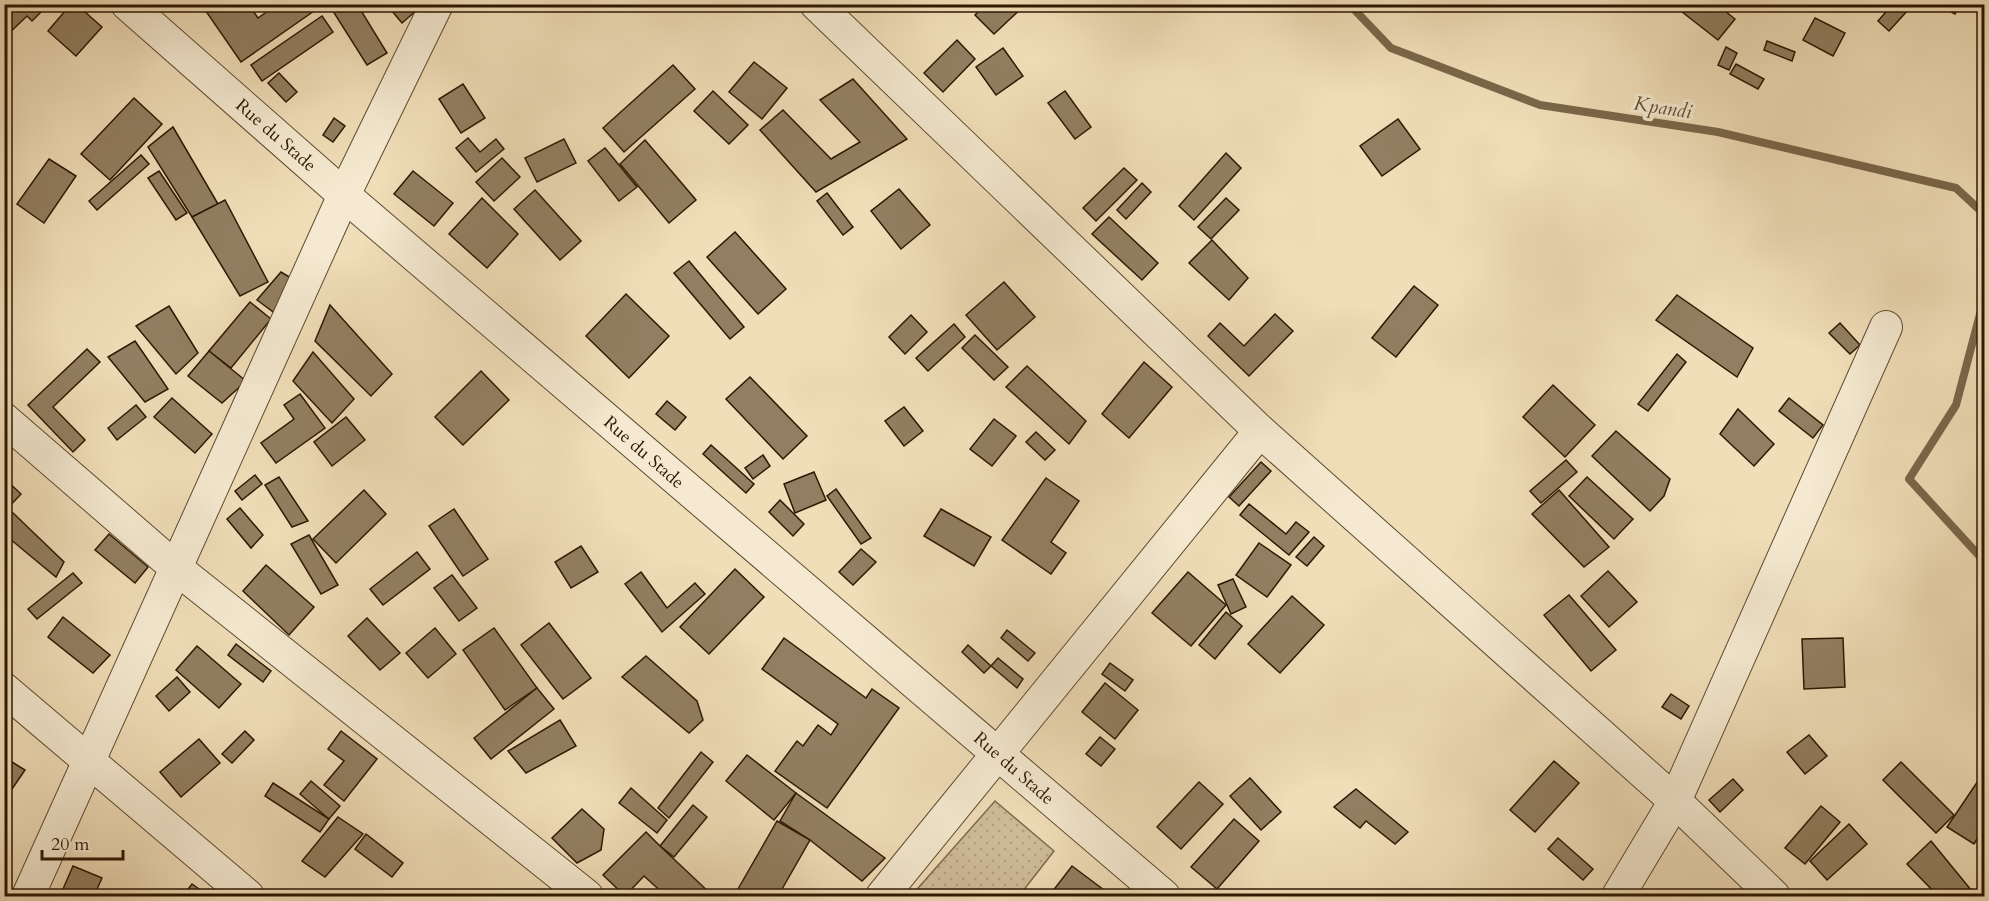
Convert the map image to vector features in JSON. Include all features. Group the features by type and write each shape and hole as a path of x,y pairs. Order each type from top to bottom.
{"street":[{"name":"Rue du Stade","path":"127,4 344,195 1164,897"},
{"path":"28,897 344,195 437,4"},
{"path":"816,4 1260,431 1676,801 1774,897"},
{"path":"1618,897 1676,801 1886,327"},
{"path":"4,419 176,568 587,897"},
{"path":"882,897 1260,431"},
{"path":"4,688 248,897"}],"shaded area":[{"path":"995,801 1054,851 1019,896 911,896"}],"building":[{"path":"4,4 49,4 32,21 27,16 4,38"},
{"path":"71,4 76,4 102,27 76,56 48,31"},
{"path":"201,4 248,4 258,18 278,4 324,4 241,62"},
{"path":"337,4 357,4 387,53 367,65 331,8"},
{"path":"386,4 412,4 417,10 402,23"},
{"path":"986,4 1026,4 994,34 975,15"},
{"path":"1672,4 1716,4 1735,19 1718,40"},
{"path":"1893,4 1904,4 1909,9 1889,31 1878,21"},
{"path":"1936,4 1960,4 1955,14"},
{"path":"322,16 333,32 262,81 251,65"},
{"path":"1815,18 1845,33 1833,56 1803,40"},
{"path":"957,40 975,59 943,92 924,73"},
{"path":"1767,41 1795,52 1792,61 1764,50"},
{"path":"1726,47 1737,53 1729,70 1718,65"},
{"path":"1003,48 1023,76 996,95 976,67"},
{"path":"754,62 787,88 762,119 729,92"},
{"path":"1736,64 1764,79 1758,89 1730,74"},
{"path":"673,65 695,89 624,152 603,128"},
{"path":"279,73 297,92 286,102 268,83"},
{"path":"853,79 907,139 816,192 760,130 783,110 831,159 860,142 820,100"},
{"path":"463,84 485,118 461,133 439,99"},
{"path":"713,91 748,125 729,144 694,111"},
{"path":"1065,91 1091,127 1075,139 1048,103"},
{"path":"134,98 162,124 110,180 81,154"},
{"path":"334,118 345,126 333,142 323,135"},
{"path":"1398,119 1420,149 1382,176 1360,146"},
{"path":"173,127 218,204 192,217 148,147"},
{"path":"468,138 480,152 496,139 504,149 476,172 456,148"},
{"path":"564,139 576,163 537,182 525,158"},
{"path":"645,140 696,200 669,223 620,164"},
{"path":"605,148 637,187 619,201 588,161"},
{"path":"1226,153 1241,168 1194,220 1179,206"},
{"path":"141,155 149,164 97,210 89,201"},
{"path":"502,158 520,177 494,201 476,182"},
{"path":"49,159 76,176 44,223 17,204"},
{"path":"1124,168 1137,180 1096,221 1083,208"},
{"path":"159,171 187,213 176,220 148,178"},
{"path":"413,171 453,203 434,226 394,194"},
{"path":"1142,183 1151,192 1126,219 1117,210"},
{"path":"899,189 930,225 901,249 871,211"},
{"path":"535,190 581,241 560,260 514,209"},
{"path":"827,193 853,227 843,235 817,201"},
{"path":"482,198 518,234 487,268 449,234"},
{"path":"1226,198 1239,210 1211,239 1198,227"},
{"path":"225,200 268,282 240,296 192,217"},
{"path":"1109,217 1158,263 1142,280 1092,234"},
{"path":"735,232 786,289 758,314 707,257"},
{"path":"1212,240 1248,278 1229,300 1189,263"},
{"path":"689,261 744,327 730,339 674,273"},
{"path":"281,272 291,278 276,314 257,300"},
{"path":"1004,282 1035,317 997,350 966,315"},
{"path":"1414,286 1438,305 1396,357 1372,338"},
{"path":"626,294 669,336 629,378 586,336"},
{"path":"1677,295 1753,348 1737,377 1656,320"},
{"path":"250,302 271,319 231,368 209,351"},
{"path":"330,305 392,374 371,396 315,341"},
{"path":"169,306 198,353 176,374 136,326"},
{"path":"1275,314 1293,331 1249,376 1208,336 1220,323 1244,346"},
{"path":"911,315 927,332 905,354 889,337"},
{"path":"1840,323 1860,345 1850,354 1829,333"},
{"path":"954,324 965,337 928,371 916,358"},
{"path":"975,335 1008,367 994,380 962,348"},
{"path":"135,341 168,389 145,402 108,357"},
{"path":"87,349 100,362 53,407 85,440 73,452 28,405"},
{"path":"209,351 246,381 222,403 188,376"},
{"path":"313,352 354,399 332,423 293,381"},
{"path":"1677,354 1686,362 1648,411 1638,404"},
{"path":"1144,362 1172,387 1129,438 1102,414"},
{"path":"1027,366 1086,421 1069,444 1006,387"},
{"path":"481,371 509,400 463,445 435,417"},
{"path":"750,377 807,436 783,459 726,399"},
{"path":"1553,385 1595,425 1565,457 1523,417"},
{"path":"300,394 325,428 276,463 261,443 294,419 284,405"},
{"path":"172,398 212,434 195,453 154,417"},
{"path":"1789,398 1823,425 1813,438 1779,411"},
{"path":"667,401 686,417 675,430 656,414"},
{"path":"136,405 146,417 117,440 108,428"},
{"path":"904,407 923,431 904,446 885,421"},
{"path":"1738,409 1774,444 1754,466 1720,434"},
{"path":"346,417 365,440 332,466 314,442"},
{"path":"994,419 1016,436 992,466 970,449"},
{"path":"1616,431 1670,479 1664,496 1650,511 1592,456"},
{"path":"1036,432 1055,450 1045,460 1026,442"},
{"path":"711,445 754,484 746,493 703,454"},
{"path":"763,455 770,466 753,479 745,468"},
{"path":"1566,460 1577,472 1541,503 1530,491"},
{"path":"1261,462 1271,471 1239,506 1229,497"},
{"path":"814,472 826,500 795,513 784,484"},
{"path":"255,475 262,484 242,500 235,491"},
{"path":"279,477 308,521 292,527 265,485"},
{"path":"1587,477 1633,519 1614,539 1569,496"},
{"path":"4,478 21,494 4,512"},
{"path":"1046,478 1079,501 1051,542 1066,553 1051,574 1002,540"},
{"path":"836,489 871,538 861,544 827,496"},
{"path":"364,490 386,514 336,563 313,539"},
{"path":"1559,490 1609,547 1584,567 1532,514"},
{"path":"780,500 804,524 793,536 769,512"},
{"path":"1249,504 1286,534 1296,522 1309,532 1289,555 1240,515"},
{"path":"240,508 263,535 251,548 227,519"},
{"path":"454,509 488,559 463,576 429,526"},
{"path":"941,509 991,537 974,566 924,536"},
{"path":"12,512 64,562 56,577 4,534 4,524"},
{"path":"109,534 148,567 135,583 95,550"},
{"path":"309,535 338,585 321,594 291,544"},
{"path":"1314,537 1324,546 1307,566 1296,557"},
{"path":"1259,543 1291,565 1267,597 1236,575"},
{"path":"581,546 598,572 571,588 555,562"},
{"path":"861,549 876,562 853,585 839,572"},
{"path":"417,552 430,569 383,605 370,589"},
{"path":"266,565 314,607 289,635 243,591"},
{"path":"735,569 764,597 709,654 680,627"},
{"path":"1608,571 1637,602 1609,627 1581,596"},
{"path":"641,572 667,608 695,583 705,594 662,632 625,584"},
{"path":"1188,572 1226,605 1191,646 1152,613"},
{"path":"73,573 82,583 37,619 28,609"},
{"path":"452,575 477,608 459,621 434,588"},
{"path":"1233,579 1246,607 1231,614 1218,585"},
{"path":"1569,595 1616,650 1591,671 1544,615"},
{"path":"1292,596 1324,625 1280,673 1248,644"},
{"path":"1226,612 1242,626 1215,659 1199,645"},
{"path":"63,617 110,655 93,673 48,637"},
{"path":"367,618 400,653 380,670 348,636"},
{"path":"549,623 591,678 563,699 521,645"},
{"path":"435,628 456,654 428,678 406,653"},
{"path":"494,628 537,688 505,710 463,650"},
{"path":"1007,630 1035,653 1028,661 1001,638"},
{"path":"784,638 866,698 872,689 899,708 827,808 775,771 797,741 803,746 818,725 831,735 838,724 762,669"},
{"path":"1843,638 1845,687 1804,689 1802,639"},
{"path":"236,644 271,671 263,682 228,655"},
{"path":"968,645 991,666 984,673 962,652"},
{"path":"197,646 241,684 219,708 176,670"},
{"path":"646,656 697,701 703,720 689,733 622,677"},
{"path":"998,658 1023,679 1017,688 991,666"},
{"path":"1110,663 1133,680 1125,691 1102,674"},
{"path":"177,677 190,692 169,711 156,696"},
{"path":"1105,683 1138,710 1115,739 1082,712"},
{"path":"537,688 554,709 491,759 474,738"},
{"path":"1671,694 1689,706 1681,719 1662,707"},
{"path":"560,720 576,746 526,773 508,751"},
{"path":"245,731 254,740 232,763 222,754"},
{"path":"341,731 377,759 344,801 324,785 344,761 328,749"},
{"path":"1809,735 1827,756 1805,774 1787,752"},
{"path":"1100,737 1115,749 1101,766 1086,754"},
{"path":"199,739 220,763 181,797 160,772"},
{"path":"701,752 713,762 669,818 658,808"},
{"path":"747,755 796,793 774,820 726,781"},
{"path":"1554,761 1579,783 1535,832 1510,810"},
{"path":"12,762 25,770 10,792 4,789 4,773"},
{"path":"1901,762 1954,815 1936,833 1883,780"},
{"path":"1984,772 1984,828 1974,844 1947,827"},
{"path":"1250,778 1281,812 1261,830 1230,796"},
{"path":"1733,779 1743,790 1720,812 1709,800"},
{"path":"311,781 340,806 329,819 300,794"},
{"path":"1199,782 1223,804 1181,849 1157,827"},
{"path":"273,783 329,819 320,832 265,796"},
{"path":"631,788 667,820 657,833 619,803"},
{"path":"1356,789 1408,832 1395,844 1366,821 1360,828 1334,807"},
{"path":"796,793 885,858 862,881 810,840 780,821"},
{"path":"693,805 707,817 674,857 660,846"},
{"path":"1821,806 1840,822 1805,864 1785,848"},
{"path":"582,809 604,829 601,850 577,863 552,838"},
{"path":"338,817 363,834 325,877 302,861"},
{"path":"1234,819 1259,841 1217,889 1191,867"},
{"path":"777,821 810,840 778,896 734,896"},
{"path":"1849,824 1867,844 1827,880 1810,861"},
{"path":"646,832 713,896 666,896 644,876 625,896 603,875"},
{"path":"366,834 403,863 392,877 355,849"},
{"path":"1558,838 1593,869 1583,880 1548,849"},
{"path":"1931,841 1976,896 1938,896 1907,864"},
{"path":"73,866 102,878 94,896 60,896"},
{"path":"1072,866 1112,896 1049,896"},
{"path":"192,884 209,896 183,896"}],"waterway":[{"name":"Kpandi","path":"1349,4 1391,48 1540,105 1718,132 1956,188 1984,214"},
{"name":"Kpandi","path":"1984,299 1956,405 1909,479 1984,561"}]}
